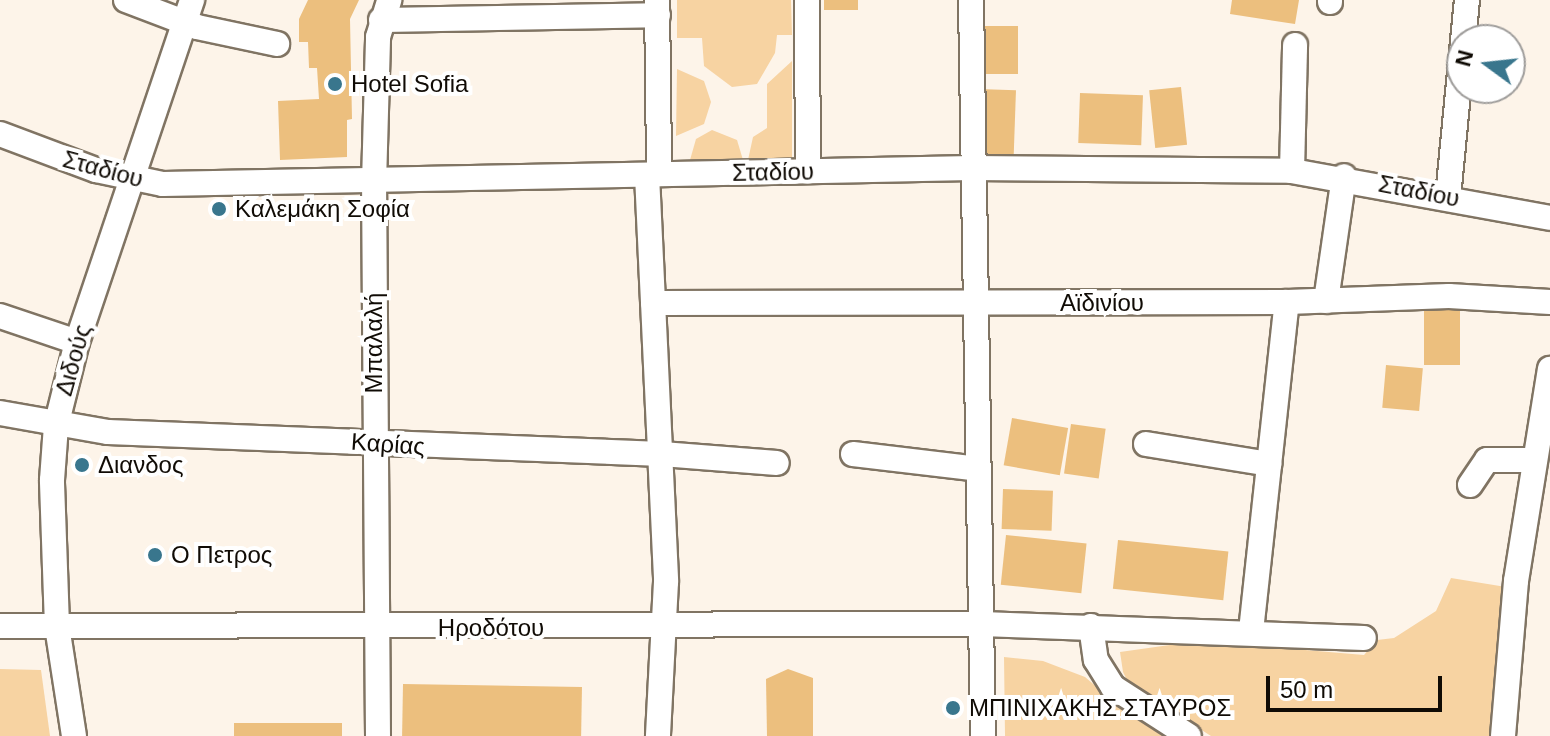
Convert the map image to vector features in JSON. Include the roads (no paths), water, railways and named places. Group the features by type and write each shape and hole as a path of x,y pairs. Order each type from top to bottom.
{"street":[{"path":"126,0 188,12 277,44"},
{"path":"807,0 808,171"},
{"path":"971,0 983,736"},
{"path":"1448,197 1467,0"},
{"path":"385,10 658,7 653,303 662,454 664,628 658,736"},
{"name":"Μπαλαλή","path":"378,736 374,183 385,10"},
{"name":"Διδούς","path":"74,736 57,626 52,480 56,426 77,342 188,12"},
{"path":"1292,171 1295,45"},
{"name":"Σταδίου","path":"0,134 130,180 374,183 972,168 1292,171 1344,176 1550,218"},
{"path":"1326,301 1344,176"},
{"name":"Αϊδινίου","path":"653,303 1287,302 1449,296 1550,302"},
{"path":"1251,631 1287,302"},
{"path":"0,316 77,342"},
{"path":"1503,736 1511,622 1550,369"},
{"name":"Καρίας","path":"0,413 56,426 374,444 662,454 777,463"},
{"path":"1146,444 1269,464"},
{"path":"853,454 978,469"},
{"path":"1470,485 1487,460 1534,460"},
{"name":"Ηροδότου","path":"0,626 664,628 982,624 1251,631 1364,638"},
{"path":"1091,626 1096,660 1113,687 1189,736"}],"place":[{"name":"Hotel Sofia","path":"335,84"},
{"name":"Καλεμάκη Σοφία","path":"219,209"},
{"name":"Διανδος","path":"82,465"},
{"name":"Ο Πετρος","path":"155,555"},
{"name":"ΜΠΙΝΙΧΑΚΗΣ ΣΤΑΥΡΟΣ","path":"953,708"}]}
